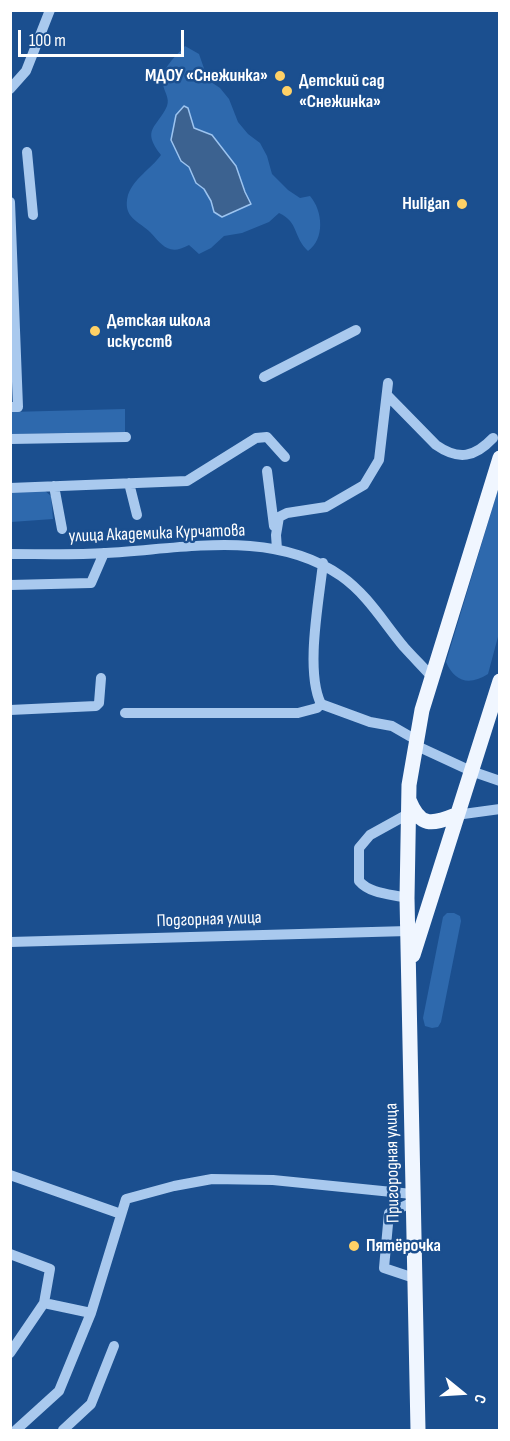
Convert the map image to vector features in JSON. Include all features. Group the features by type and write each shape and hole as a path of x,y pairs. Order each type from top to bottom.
{"main road":[{"name":"Пригородная улица","path":"418,1431 407,898 408,806 422,710 500,458"},
{"path":"409,968 500,681"},
{"path":"408,806 425,820 437,823 456,815"}],"street":[{"path":"10,89 26,71 50,10"},
{"path":"27,152 33,215"},
{"path":"10,202 18,407 10,407"},
{"path":"264,376 356,330"},
{"path":"276,535 279,517 287,513 326,507 364,485 379,460 388,383"},
{"path":"387,395 436,445 446,451 456,455 468,455 484,448 493,438"},
{"path":"10,439 126,437"},
{"path":"10,488 187,481 256,438 267,437 285,457"},
{"path":"267,471 277,549"},
{"path":"129,483 137,515"},
{"path":"54,486 62,529"},
{"name":"улица Академика Курчатова","path":"10,554 104,553 216,544 299,553 323,563 344,577 360,592 399,646 432,677"},
{"path":"10,585 92,583 104,553"},
{"path":"321,704 313,680 317,612 323,563"},
{"path":"10,711 96,706 99,703 100,678"},
{"path":"125,713 298,713 317,708 321,704"},
{"path":"321,704 370,722 392,726 417,743 471,771 500,781"},
{"path":"407,898 370,890 363,886 359,881 359,848 370,835 408,806"},
{"path":"456,815 500,809"},
{"name":"Подгорная улица","path":"10,942 408,931"},
{"path":"10,1175 121,1214"},
{"path":"16,1431 59,1391 91,1313 126,1199 212,1179 273,1180 413,1198"},
{"path":"413,1198 389,1213 384,1268 414,1278"},
{"path":"10,1254 50,1269 44,1303 10,1353"},
{"path":"44,1303 91,1313"},
{"path":"63,1431 91,1404 114,1346"}],"shaded area":[{"path":"185,46 199,54 208,80 220,88 229,99 238,122 260,143 267,156 272,174 300,198 310,196 314,202 320,217 320,232 314,246 308,251 290,221 279,213 269,222 242,233 224,236 211,248 199,254 189,245 176,250 167,248 129,214 127,203 131,189 161,155 151,134 168,103 163,84 164,73","holes":["185,106 188,108 194,128 212,135 236,166 251,204 222,217 214,212 204,189 196,183 189,167 171,140 176,115"]},
{"path":"184,106 188,108 194,128 212,135 236,166 251,204 222,217 214,212 204,189 196,183 189,167 181,161 171,140 176,115"},
{"path":"125,409 125,432 11,434 10,412"},
{"path":"499,486 499,633 488,674 475,680 463,680 454,674 446,662"},
{"path":"44,490 51,496 53,519 11,522 11,492"},
{"path":"447,913 460,916 461,921 441,1022 438,1027 432,1028 425,1026 423,1018 443,917"}],"place":[{"name":"МДОУ «Снежинка»","path":"280,76"},
{"name":"Детский сад «Снежинка»","path":"287,91"},
{"name":"Huligan","path":"462,204"},
{"name":"Детская школа искусств","path":"95,331"},
{"name":"Пятёрочка","path":"354,1246"}]}
